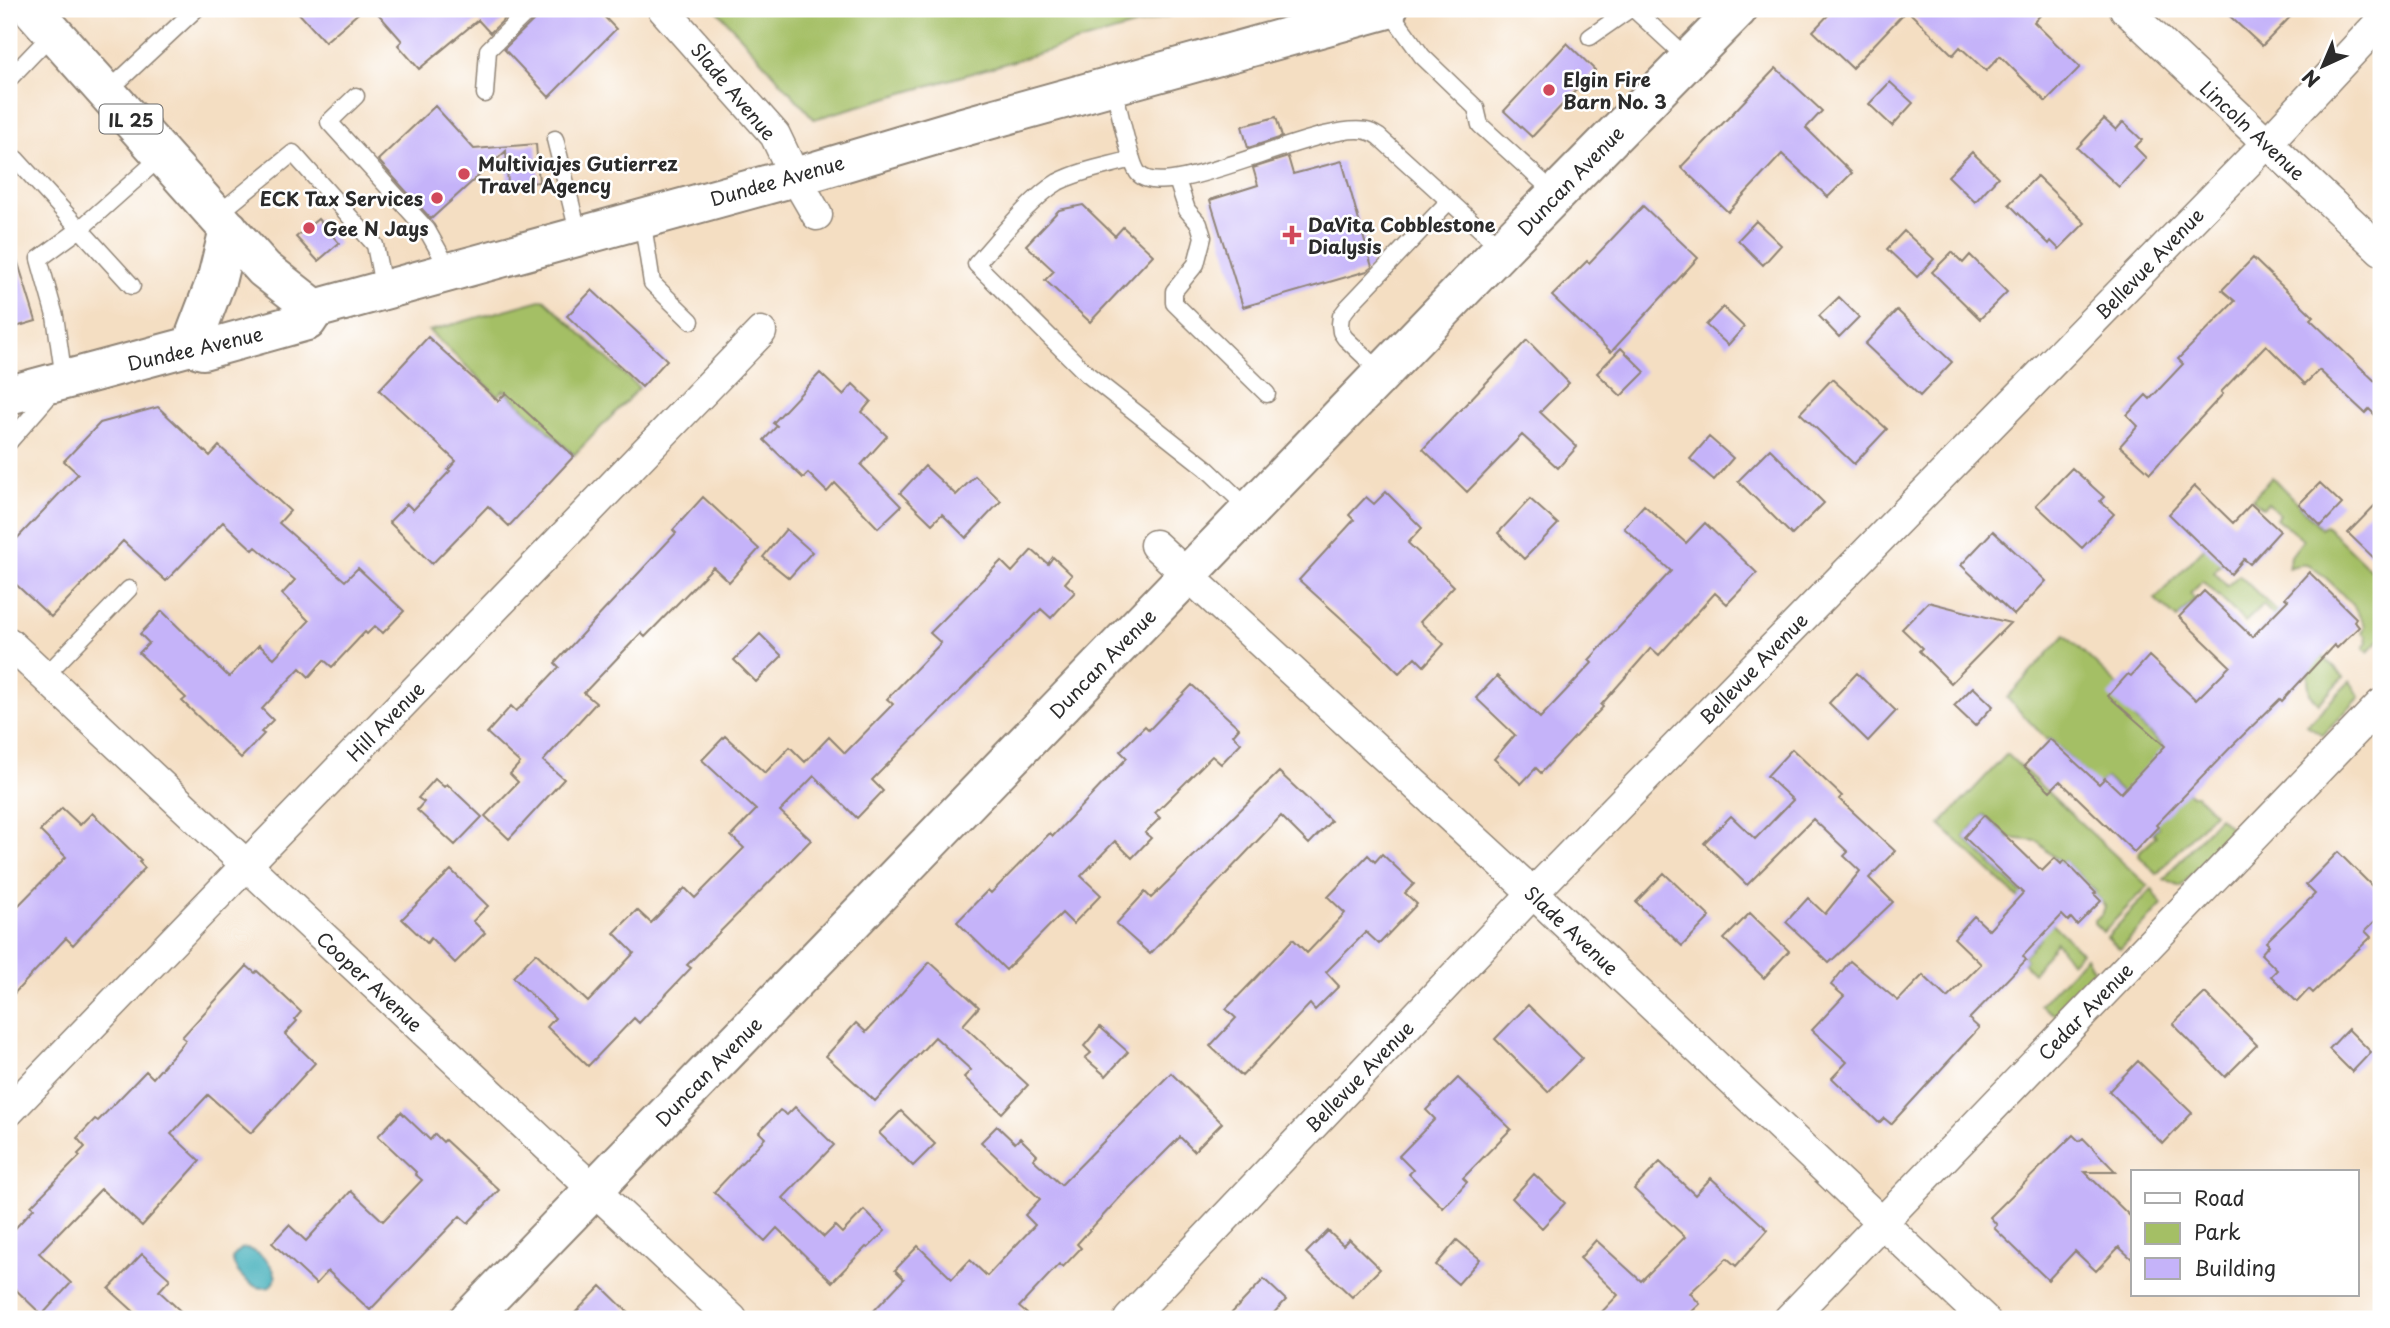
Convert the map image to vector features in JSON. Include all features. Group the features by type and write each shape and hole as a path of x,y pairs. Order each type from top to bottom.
{"main road":[{"name":"Dundee Avenue","path":"9,395 191,346 203,350 307,321 315,309 384,292 1388,9"},
{"name":"Duncan Avenue","path":"469,1319 1502,249 1738,9"},
{"name":"IL 25","path":"43,21 223,222"},
{"path":"223,222 264,269 315,309"},
{"path":"191,346 217,278 223,222"}],"street":[{"name":"Slade Avenue","path":"663,9 775,135 817,215"},
{"name":"Lincoln Avenue","path":"2125,9 2381,250"},
{"name":"Bellevue Avenue","path":"1129,1319 1533,893 2381,22"},
{"name":"Hill Avenue","path":"9,1111 761,332"},
{"name":"Slade Avenue","path":"1155,545 1533,893 1984,1319"},
{"name":"Cooper Avenue","path":"9,643 732,1319"},
{"name":"Cedar Avenue","path":"1788,1319 2381,704"}],"lane":[{"path":"107,92 197,9"},
{"path":"485,94 488,50 530,9"},
{"path":"1388,9 1422,55 1476,108 1480,125 1556,194"},
{"path":"1590,37 1630,9 1636,11 1688,59"},
{"path":"9,79 43,21"},
{"path":"1113,85 1132,159 1139,173 1151,181 1178,180 1323,136 1356,130 1369,131 1379,137 1502,249"},
{"path":"356,96 329,122 427,230 451,272"},
{"path":"555,139 579,236"},
{"path":"223,222 293,153 375,245 384,292"},
{"path":"9,442 64,379 55,316 39,259 80,229 163,155"},
{"path":"9,166 16,159 132,286"},
{"path":"1132,159 1071,176 1056,184 1031,206 976,264 1087,374 1206,468 1250,510"},
{"path":"1178,180 1187,210 1199,224 1203,237 1196,264 1174,291 1174,303 1267,394"},
{"path":"1382,373 1345,338 1341,332 1341,316 1449,201"},
{"path":"642,218 652,283 691,321"},
{"path":"44,677 129,589"}],"green space":[{"path":"716,9 1192,9 814,119"},
{"path":"544,299 639,388 574,455 504,390 498,396 429,331"},
{"path":"2272,477 2321,528 2325,525 2381,580 2381,638 2368,652 2364,648 2367,643 2366,636 2362,633 2365,626 2362,619 2340,591 2313,568 2299,565 2289,568 2291,556 2303,540 2276,518 2279,514 2268,503 2263,508 2252,499"},
{"path":"2207,545 2224,561 2214,572 2227,586 2239,575 2344,677 2319,703 2310,694 2309,667 2274,616 2263,605 2245,622 2203,581 2190,594 2195,599 2177,619 2155,599"},
{"path":"2065,635 2118,685 2135,720 2164,747 2188,792 2196,795 2214,812 2157,874 2139,856 2140,851 2156,836 2153,833 2158,827 2106,778 2098,785 2050,739 2048,741 2007,698"},
{"path":"2350,681 2360,697 2323,735 2307,725"},
{"path":"2007,754 2148,886 2103,932 2094,923 2094,920 2102,915 2105,906 2094,894 2096,892 2064,861 2061,864 2037,841 2008,838 1984,815 1964,837 2081,952 2071,963 2056,942 2033,973 2023,963 2026,960 2023,956 2040,939 2034,931 2029,908 1940,825"},
{"path":"2219,817 2234,831 2180,887 2164,879"},
{"path":"2152,889 2162,905 2120,949 2107,937"},
{"path":"2086,957 2096,974 2055,1015 2040,1005"}],"water":[{"path":"247,1248 261,1256 272,1268 276,1278 270,1287 252,1284 237,1270 232,1258 241,1249"}],"building":[{"path":"295,9 363,9 325,42"},
{"path":"374,9 515,9 490,33 478,20 419,69 398,45 402,41"},
{"path":"540,9 597,9 616,29 549,97 504,49 537,17"},
{"path":"1834,9 2046,9 2034,22 2080,67 2046,102 2000,56 1986,71 1960,47 1953,55 1907,10 1852,68 1813,31"},
{"path":"2222,9 2298,9 2262,46"},
{"name":"Elgin Fire Barn No. 3","path":"1567,43 1595,70 1532,137 1504,111"},
{"path":"1776,68 1822,111 1806,128 1852,173 1828,197 1782,154 1728,212 1681,167"},
{"path":"1890,82 1913,103 1892,126 1869,104"},
{"path":"435,106 474,149 536,144 539,182 508,185 506,151 431,219 378,160"},
{"path":"1276,117 1282,137 1248,148 1242,126"},
{"path":"2104,119 2116,130 2123,122 2142,140 2135,147 2146,158 2119,187 2077,148"},
{"path":"1972,152 1998,177 1975,202 1948,176"},
{"name":"DaVita Cobblestone Dialysis","path":"1288,157 1293,174 1342,161 1372,267 1367,271 1243,307 1210,200 1258,185 1253,168"},
{"path":"2037,176 2085,223 2059,249 2051,241 2049,244 2009,204"},
{"path":"1083,205 1115,236 1123,227 1153,255 1090,322 1045,280 1054,271 1026,245 1059,210"},
{"path":"1643,206 1698,258 1611,352 1552,296 1587,261 1589,263"},
{"path":"318,219 339,243 318,261 296,237"},
{"path":"1756,221 1781,245 1763,265 1738,240"},
{"path":"1904,231 1934,259 1917,277 1887,249"},
{"path":"1952,252 1963,263 1970,255 2007,292 1980,319 1932,272"},
{"path":"15,253 36,321 9,329 9,254"},
{"path":"2253,258 2313,316 2310,319 2381,387 2381,421 2369,409 2365,413 2319,370 2305,384 2266,345 2150,473 2120,446 2138,426 2127,415 2146,395 2150,399 2183,364 2178,359 2235,301 2222,290"},
{"path":"592,290 667,360 642,387 567,316"},
{"path":"1839,297 1859,317 1839,337 1819,316"},
{"path":"1723,307 1744,327 1728,345 1706,325"},
{"path":"1897,310 1952,362 1920,396 1865,344"},
{"path":"428,337 498,401 506,393 574,456 509,526 488,506 432,564 389,522 407,504 413,510 456,461 379,390"},
{"path":"1527,340 1569,383 1540,412 1577,447 1558,468 1522,435 1467,492 1423,449"},
{"path":"1621,348 1645,372 1621,396 1597,373"},
{"path":"820,373 843,395 853,384 871,401 862,412 887,436 861,465 901,506 878,528 835,483 827,492 808,473 803,478 764,440 777,426 773,423"},
{"path":"1832,379 1887,429 1854,464 1800,413"},
{"path":"158,407 210,456 219,446 290,511 279,523 345,581 358,568 404,611 383,633 375,626 367,634 365,632 332,667 324,660 309,677 300,668 262,709 273,720 261,732 264,734 241,758 182,701 186,698 139,653 149,643 140,634 162,611 229,677 259,645 274,658 309,621 282,594 295,580 256,547 253,550 223,522 166,581 123,541 51,617 9,578 9,547 78,474 64,461 100,423"},
{"path":"1709,437 1733,458 1714,480 1690,459"},
{"path":"1770,449 1824,503 1792,535 1738,481"},
{"path":"925,466 956,495 975,476 1001,501 966,538 942,514 932,524 900,493"},
{"path":"2072,468 2104,497 2100,501 2114,514 2082,548 2036,505"},
{"path":"2320,483 2342,504 2321,526 2299,504"},
{"path":"2195,486 2233,523 2251,504 2280,531 2250,564 2244,559 2231,574 2169,514"},
{"path":"1386,492 1422,528 1408,543 1454,586 1420,622 1444,644 1424,666 1415,657 1399,673 1299,580 1354,520 1349,515 1366,497 1374,504"},
{"path":"703,497 759,549 729,582 713,567 645,637 641,633 584,693 596,703 543,761 564,779 509,839 485,816 518,782 510,774 520,763 487,733 511,706 516,711 522,706 559,667 555,663 676,533 673,530"},
{"path":"1530,499 1558,524 1524,559 1498,533"},
{"path":"2381,499 2381,565 2348,533"},
{"path":"1644,505 1686,543 1705,523 1757,573 1727,604 1715,593 1659,655 1651,648 1601,705 1603,707 1541,773 1536,768 1521,784 1494,759 1515,735 1476,698 1497,676 1540,718 1592,663 1589,660 1671,571 1624,528"},
{"path":"786,529 812,552 789,578 763,557"},
{"path":"1993,531 2046,581 2014,615 1961,565"},
{"path":"1032,550 1048,564 1053,557 1072,575 1065,583 1075,592 1051,618 1041,609 872,780 883,791 857,818 814,776 780,811 811,840 687,965 691,968 639,1023 634,1018 588,1066 547,1027 555,1018 513,977 536,953 588,1002 634,953 614,933 637,910 651,923 685,888 695,898 744,848 731,836 756,810 702,760 725,736 765,773 790,747 805,762 829,737 845,753 893,704 887,699 941,643 930,633 1001,561 1012,572"},
{"path":"2309,572 2356,618 2354,621 2359,627 2337,648 2334,645 2282,701 2280,699 2231,747 2156,825 2158,827 2134,852 2060,781 2050,791 2024,766 2050,739 2099,784 2105,778 2121,793 2165,746 2108,696 2149,656 2196,700 2230,666 2179,617 2204,591 2252,637 2288,600 2285,598"},
{"path":"1928,602 2010,623 1951,683 1919,651 1922,648 1902,629"},
{"path":"760,634 782,656 756,682 734,660"},
{"path":"1857,673 1896,711 1868,741 1829,703"},
{"path":"1192,685 1239,728 1233,735 1241,743 1221,764 1212,756 1155,813 1160,818 1145,833 1151,838 1132,858 1115,841 1081,876 1101,895 1073,924 1062,913 1006,970 957,922 988,890 991,893 1050,833 1053,836 1127,758 1120,751 1145,726 1149,730"},
{"path":"1973,687 1993,706 1975,726 1954,706"},
{"path":"1792,749 1842,796 1839,799 1895,851 1869,878 1893,902 1829,963 1786,922 1808,898 1825,914 1860,871 1844,856 1848,852 1813,819 1747,885 1704,843 1731,816 1755,839 1793,800 1767,776"},
{"path":"1279,772 1331,821 1309,844 1281,816 1150,954 1116,924 1145,892 1151,898"},
{"path":"435,779 444,787 447,784 482,817 455,845 417,810 424,802 418,798"},
{"path":"62,808 80,825 92,813 141,860 139,862 145,868 73,945 66,938 9,999 9,915 66,857 40,831"},
{"path":"1984,815 2042,871 2055,858 2061,864 2064,860 2101,901 2077,925 2071,918 2068,921 2062,915 2023,956 2026,960 1969,1019 1979,1028 1891,1124 1884,1118 1879,1123 1832,1078 1847,1062 1812,1030 1844,996 1831,985 1850,961 1898,1001 1923,975 1947,998 1981,964 1954,938 1974,916 1989,930 2023,893 1964,837"},
{"path":"2338,852 2381,895 2381,915 2365,931 2371,937 2313,993 2309,989 2297,1002 2271,976 2277,970 2261,954 2269,945 2266,942 2315,894 2306,885"},
{"path":"1382,854 1414,884 1405,893 1417,904 1379,944 1366,932 1326,972 1339,986 1315,1010 1310,1004 1242,1076 1210,1046 1236,1018 1226,1009 1293,939 1307,953 1345,913 1328,897 1368,855 1375,862"},
{"path":"451,870 488,906 473,921 485,933 455,963 431,938 427,943 402,919"},
{"path":"1664,873 1710,917 1682,946 1636,902"},
{"path":"1750,913 1789,951 1764,978 1724,939"},
{"path":"930,962 979,1007 963,1025 1028,1085 1002,1113 964,1077 971,1070 935,1037 875,1101 826,1056 856,1023 866,1032"},
{"path":"247,966 255,973 257,971 301,1012 285,1034 315,1063 251,1133 208,1095 171,1134 200,1161 142,1226 101,1189 39,1253 71,1283 42,1315 9,1283 9,1235 34,1208 31,1206 80,1156 78,1154 85,1147 77,1138 95,1119 98,1121 146,1071 153,1078 186,1040 182,1037"},
{"path":"2205,993 2257,1045 2225,1077 2173,1024"},
{"path":"1528,1005 1582,1058 1548,1092 1495,1039"},
{"path":"1100,1027 1128,1052 1106,1076 1085,1058 1091,1053 1084,1046"},
{"path":"2348,1029 2371,1052 2352,1072 2329,1049"},
{"path":"2138,1061 2192,1113 2163,1144 2109,1091"},
{"path":"1171,1073 1222,1123 1194,1151 1180,1137 1123,1194 1077,1244 1081,1248 1063,1267 1059,1264 1019,1307 1033,1319 866,1319 904,1279 895,1270 918,1246 952,1279 970,1260 987,1276 1035,1225 1025,1215 1040,1199 981,1142 997,1126 1015,1143 1020,1138 1037,1155 1033,1159 1061,1185"},
{"path":"1458,1078 1511,1129 1463,1178 1467,1182 1443,1208 1409,1174 1413,1170 1399,1156 1435,1119 1426,1110"},
{"path":"795,1107 834,1145 783,1198 824,1237 835,1226 842,1233 864,1210 885,1231 832,1282 777,1228 765,1241 714,1192 765,1138 759,1132 780,1110 787,1115"},
{"path":"901,1111 935,1144 913,1166 879,1133"},
{"path":"401,1112 430,1140 435,1134 443,1142 445,1140 499,1190 468,1223 460,1216 370,1310 328,1271 316,1284 272,1243 289,1225 306,1241 351,1191 383,1221 422,1180 378,1136"},
{"path":"2073,1135 2079,1141 2083,1138 2116,1172 2085,1172 2131,1217 2131,1258 2119,1247 2096,1271 2075,1251 2048,1280 1994,1228 1997,1225 1990,1217"},
{"path":"1660,1162 1695,1195 1711,1178 1768,1230 1736,1266 1727,1258 1690,1293 1700,1304 1684,1319 1595,1319 1618,1295 1580,1258 1596,1240 1641,1281 1685,1237 1634,1189"},
{"path":"1534,1174 1565,1203 1542,1228 1512,1198"},
{"path":"1328,1231 1343,1245 1349,1239 1380,1269 1352,1297 1306,1253"},
{"path":"1457,1240 1480,1259 1458,1284 1436,1265"},
{"path":"142,1254 170,1279 159,1291 189,1319 142,1319 109,1289"},
{"path":"1264,1279 1286,1300 1268,1319 1226,1319"},
{"path":"601,1286 635,1319 569,1319"}],"place":[{"name":"Elgin Fire Barn No. 3","path":"1549,90"},
{"name":"Multiviajes Gutierrez Travel Agency","path":"464,174"},
{"name":"ECK Tax Services","path":"437,198"},
{"name":"Gee N Jays","path":"309,228"},
{"name":"DaVita Cobblestone Dialysis","path":"1292,235"}]}
